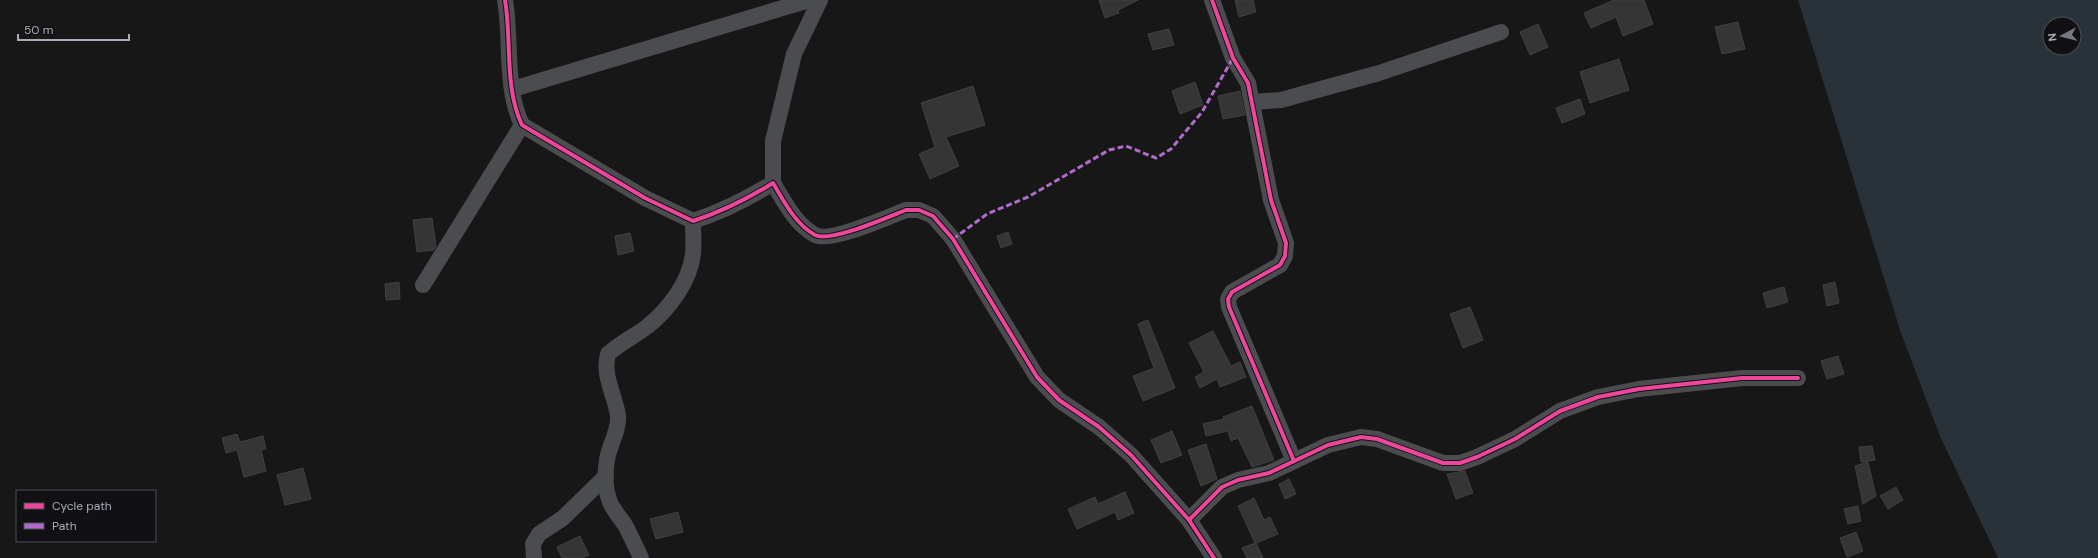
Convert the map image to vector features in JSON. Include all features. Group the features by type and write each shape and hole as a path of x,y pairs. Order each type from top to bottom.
{"street":[{"path":"504,0 516,112 522,125 645,198 693,221 719,212 755,194 772,183"},
{"path":"513,89 809,0"},
{"path":"820,0 794,54 773,141 772,183 795,218 817,236 831,237 906,210 919,210 933,216 953,239 1037,377 1059,400 1099,428 1131,455 1189,520 1214,558"},
{"path":"1212,0 1233,58 1248,83 1260,151 1271,200 1286,243 1285,256 1280,265 1232,292 1228,299 1229,307 1294,462"},
{"path":"1252,102 1281,100 1379,73 1502,32"},
{"path":"423,285 522,125"},
{"path":"642,558 609,500 606,476 607,459 617,430 618,418 615,399 608,381 606,364 608,354 648,326 660,315 676,296 688,273 693,256 693,221"},
{"path":"1189,520 1222,487 1238,480 1269,473 1328,445 1361,437 1377,439 1443,464 1460,463 1477,457 1515,439 1560,410 1598,397 1639,389 1742,378 1798,378"},
{"path":"534,558 533,544 539,534 563,518 606,476"}],"shaded area":[{"path":"1798,0 2098,0 2098,558 1998,558 1940,436 1901,333"}],"building":[{"path":"1099,0 1138,0 1118,10 1119,13 1105,18"},
{"path":"1235,0 1253,0 1256,12 1239,17"},
{"path":"1614,0 1644,0 1653,24 1623,36 1616,17 1591,28 1584,13"},
{"path":"1738,22 1745,49 1722,54 1715,27"},
{"path":"1538,24 1548,47 1530,55 1520,32"},
{"path":"1169,29 1174,45 1153,50 1148,34"},
{"path":"1619,59 1629,90 1590,103 1580,72"},
{"path":"1195,82 1203,105 1180,114 1172,91"},
{"path":"973,86 985,125 946,137 959,166 930,179 919,154 935,147 921,103"},
{"path":"1240,91 1245,115 1223,119 1218,96"},
{"path":"1580,99 1585,114 1562,123 1556,108"},
{"path":"432,218 436,246 434,250 417,252 413,220"},
{"path":"1008,232 1012,244 1001,248 997,236"},
{"path":"630,233 634,251 618,255 615,236"},
{"path":"399,282 400,299 386,300 385,284"},
{"path":"1835,282 1839,303 1827,306 1823,285"},
{"path":"1784,287 1788,302 1767,308 1763,293"},
{"path":"1470,307 1483,340 1463,348 1450,314"},
{"path":"1148,320 1175,388 1143,401 1133,376 1154,368 1138,324"},
{"path":"1213,331 1231,366 1240,362 1246,377 1220,387 1217,379 1200,388 1195,377 1204,372 1189,343"},
{"path":"1838,356 1844,374 1827,379 1821,361"},
{"path":"1252,406 1274,460 1252,467 1238,438 1231,441 1228,431 1206,436 1203,424 1224,419 1223,417"},
{"path":"1172,431 1182,455 1161,463 1151,440"},
{"path":"237,434 240,442 263,436 266,449 261,450 266,471 244,477 237,450 226,453 222,438"},
{"path":"1206,444 1217,479 1201,486 1188,450"},
{"path":"1872,446 1875,460 1861,462 1859,447"},
{"path":"1868,462 1876,496 1863,504 1855,466"},
{"path":"303,468 311,499 285,505 277,475"},
{"path":"1465,471 1473,493 1456,499 1447,474"},
{"path":"1289,479 1296,494 1285,499 1279,484"},
{"path":"1896,487 1903,500 1888,509 1880,496"},
{"path":"1125,492 1134,513 1118,520 1115,512 1077,529 1068,509 1095,497 1098,504"},
{"path":"1254,498 1264,520 1270,517 1278,534 1256,543 1263,558 1247,558 1242,548 1255,543 1238,506"},
{"path":"1858,506 1861,521 1848,524 1844,509"},
{"path":"678,512 683,532 656,539 650,519"},
{"path":"1856,532 1863,551 1847,557 1840,538"},
{"path":"580,536 589,555 582,558 562,558 557,547"}],"marked path":[{"path":"953,239 987,214 1028,197 1109,150 1126,146 1156,158 1171,149 1202,112 1233,58"}],"cycle path":[{"path":"505,0 513,95 516,110 522,125 645,198 693,221 734,205 773,183 791,212 802,225 815,235 822,237 859,228 906,210 919,210 933,216 953,239 1037,377 1059,400 1099,427 1131,455 1189,520 1214,558"},
{"path":"1212,0 1233,58 1248,83 1271,200 1286,243 1285,256 1280,265 1232,292 1228,299 1229,307 1294,461"},
{"path":"1189,520 1222,487 1238,480 1269,473 1328,445 1361,437 1377,439 1443,463 1460,463 1477,457 1515,439 1560,411 1598,397 1639,389 1742,378 1798,378"}]}
